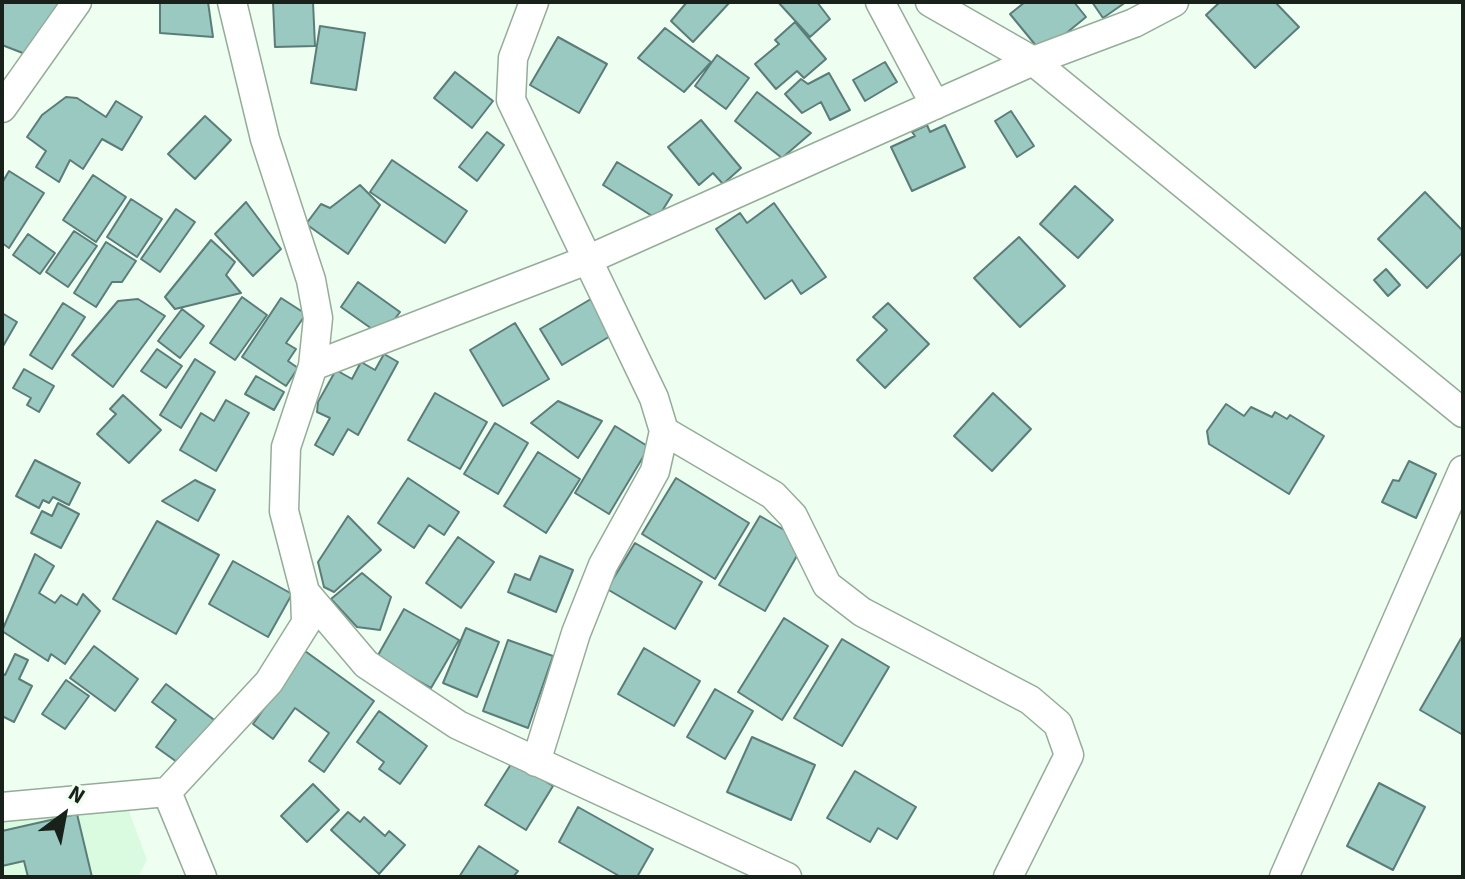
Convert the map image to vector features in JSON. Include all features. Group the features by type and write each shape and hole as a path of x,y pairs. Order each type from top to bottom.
{"street":[{"path":"2,108 77,2"},
{"path":"2,807 167,792 269,682 306,623 305,592 284,511 286,447 313,366 318,318 311,280 265,139 232,2"},
{"path":"534,2 513,58 511,100 654,398 664,431 655,471 603,565 576,633 536,762"},
{"path":"880,2 935,105"},
{"path":"930,2 1033,61 1463,413"},
{"path":"313,366 587,260 1033,61 1134,23 1174,2"},
{"path":"664,431 773,495 793,516 827,585 862,612 1030,700 1058,724 1069,755 1008,877"},
{"path":"1284,877 1463,470"},
{"path":"305,592 366,664 458,725 787,877"},
{"path":"167,792 202,877"}],"shaded area":[{"path":"123,795 147,860 138,877 2,877 2,820"}],"building":[{"path":"2,2 55,2 62,6 33,57 2,45"},
{"path":"160,2 208,2 213,37 160,33"},
{"path":"273,2 313,2 315,46 275,47"},
{"path":"687,2 730,2 693,42 671,21"},
{"path":"778,2 817,2 830,19 810,37"},
{"path":"1025,2 1074,2 1086,17 1042,53 1010,14"},
{"path":"1092,2 1126,2 1103,18"},
{"path":"1220,2 1275,2 1299,27 1255,68 1206,15"},
{"path":"795,22 826,59 804,78 797,71 776,89 755,64 779,44 775,40"},
{"path":"320,26 365,33 356,90 311,83"},
{"path":"665,28 711,62 684,92 638,58"},
{"path":"558,37 607,64 579,113 530,85"},
{"path":"717,55 749,78 726,109 695,86"},
{"path":"885,62 897,82 865,101 853,80"},
{"path":"455,72 493,101 472,128 434,98"},
{"path":"829,73 850,110 830,120 821,102 802,113 785,94 801,79 808,84"},
{"path":"757,92 811,133 782,158 735,121"},
{"path":"66,97 77,98 106,117 116,101 142,117 122,150 102,139 83,169 70,160 59,182 36,167 46,151 27,137 42,115"},
{"path":"1011,111 1034,146 1017,157 995,121"},
{"path":"205,116 231,140 195,179 168,154"},
{"path":"701,120 741,168 723,184 713,173 699,185 668,147"},
{"path":"927,125 930,132 945,125 965,167 912,191 891,147 915,136 912,132"},
{"path":"487,132 504,145 477,181 459,167"},
{"path":"392,160 467,211 445,243 370,192"},
{"path":"617,162 672,195 657,219 603,185"},
{"path":"9,171 44,193 9,248 2,243 2,183"},
{"path":"93,175 126,197 96,242 63,220"},
{"path":"360,185 380,205 348,254 306,224 321,204 330,208"},
{"path":"1075,186 1113,220 1078,258 1040,224"},
{"path":"1425,192 1463,231 1463,252 1427,288 1378,239"},
{"path":"131,199 162,219 137,257 107,237"},
{"path":"246,202 281,249 253,276 215,234"},
{"path":"774,203 826,277 801,294 792,280 765,299 716,229 740,213 747,223"},
{"path":"176,209 195,222 160,272 141,259"},
{"path":"74,231 97,246 68,287 46,272"},
{"path":"28,234 55,253 40,274 13,255"},
{"path":"1019,237 1065,286 1020,327 974,278"},
{"path":"211,240 235,262 226,275 241,293 175,309 165,297"},
{"path":"106,242 136,261 122,282 112,282 96,307 74,293"},
{"path":"1386,269 1400,285 1388,296 1374,280"},
{"path":"358,282 400,312 382,336 341,307"},
{"path":"242,297 267,315 235,360 210,343"},
{"path":"281,298 306,314 286,343 296,349 288,361 298,368 286,386 242,357"},
{"path":"138,299 165,316 113,387 72,355 118,301"},
{"path":"591,299 612,335 562,365 540,329"},
{"path":"63,303 85,317 52,369 30,355"},
{"path":"888,303 929,344 885,388 857,360 887,330 873,317"},
{"path":"182,309 204,326 180,358 158,341"},
{"path":"2,313 17,322 2,348"},
{"path":"515,323 549,379 503,406 470,350"},
{"path":"157,349 182,366 166,388 141,371"},
{"path":"384,354 398,362 358,435 348,429 333,455 315,445 330,418 317,412 318,402 336,370 352,379 361,362 375,370"},
{"path":"195,359 215,372 181,428 160,415"},
{"path":"24,369 54,386 39,412 27,405 31,398 13,388"},
{"path":"256,376 284,392 274,410 245,394"},
{"path":"435,393 487,422 460,469 408,440"},
{"path":"993,393 1031,429 992,471 954,436"},
{"path":"123,395 161,430 129,463 97,434 116,414 110,409"},
{"path":"226,400 249,413 216,471 180,450 201,413 214,421"},
{"path":"558,401 602,421 578,458 531,423"},
{"path":"1226,404 1244,416 1251,407 1272,417 1275,412 1287,419 1290,415 1324,436 1289,494 1209,444 1207,431"},
{"path":"495,423 528,443 498,494 464,474"},
{"path":"615,426 649,447 609,514 575,493"},
{"path":"538,452 580,479 546,533 504,506"},
{"path":"35,460 80,483 69,505 53,497 49,503 43,500 39,508 16,496"},
{"path":"1409,461 1436,474 1416,518 1382,502 1393,480 1399,481"},
{"path":"408,478 459,512 444,535 429,525 414,548 378,523"},
{"path":"676,478 749,523 715,579 642,534"},
{"path":"195,480 215,490 198,521 162,501"},
{"path":"58,503 79,514 61,548 31,533 42,511 52,516"},
{"path":"348,516 381,550 334,592 324,587 318,562"},
{"path":"760,516 805,542 765,611 719,585"},
{"path":"157,521 219,555 176,634 113,599"},
{"path":"458,537 494,562 461,608 426,583"},
{"path":"635,543 702,582 675,629 607,589"},
{"path":"35,554 54,566 39,593 55,603 61,595 77,605 83,594 100,611 65,664 51,654 48,661 2,631"},
{"path":"540,556 573,570 556,612 508,592 515,574 530,580"},
{"path":"233,561 292,594 268,637 209,604"},
{"path":"362,573 391,597 380,630 357,627 331,599"},
{"path":"404,609 459,640 431,688 377,657"},
{"path":"784,618 828,646 782,720 738,692"},
{"path":"466,628 499,642 477,697 443,683"},
{"path":"1463,635 1463,735 1420,710"},
{"path":"842,639 889,667 842,746 794,718"},
{"path":"508,640 553,656 528,728 483,711"},
{"path":"94,646 138,679 115,711 70,678"},
{"path":"644,648 700,681 674,726 618,694"},
{"path":"305,651 374,701 324,772 309,761 329,733 295,708 273,739 253,724"},
{"path":"15,654 28,660 19,679 32,686 14,722 2,716 2,674 5,675"},
{"path":"66,680 89,696 65,729 42,714"},
{"path":"166,684 217,722 184,767 156,747 176,720 152,702"},
{"path":"715,689 753,711 725,759 687,737"},
{"path":"379,711 427,746 400,784 379,769 384,762 357,742"},
{"path":"752,737 815,765 791,820 727,792"},
{"path":"513,761 553,786 526,830 485,805"},
{"path":"855,771 916,807 897,839 878,828 870,842 827,818"},
{"path":"1379,783 1425,807 1393,870 1347,846"},
{"path":"313,784 339,810 307,842 281,816"},
{"path":"578,807 653,849 637,877 621,877 559,842"},
{"path":"348,812 360,822 364,817 385,836 389,831 405,845 379,874 331,830"},
{"path":"77,814 92,877 28,877 24,861 2,866 2,831"},
{"path":"479,846 518,871 513,877 459,877"}]}
